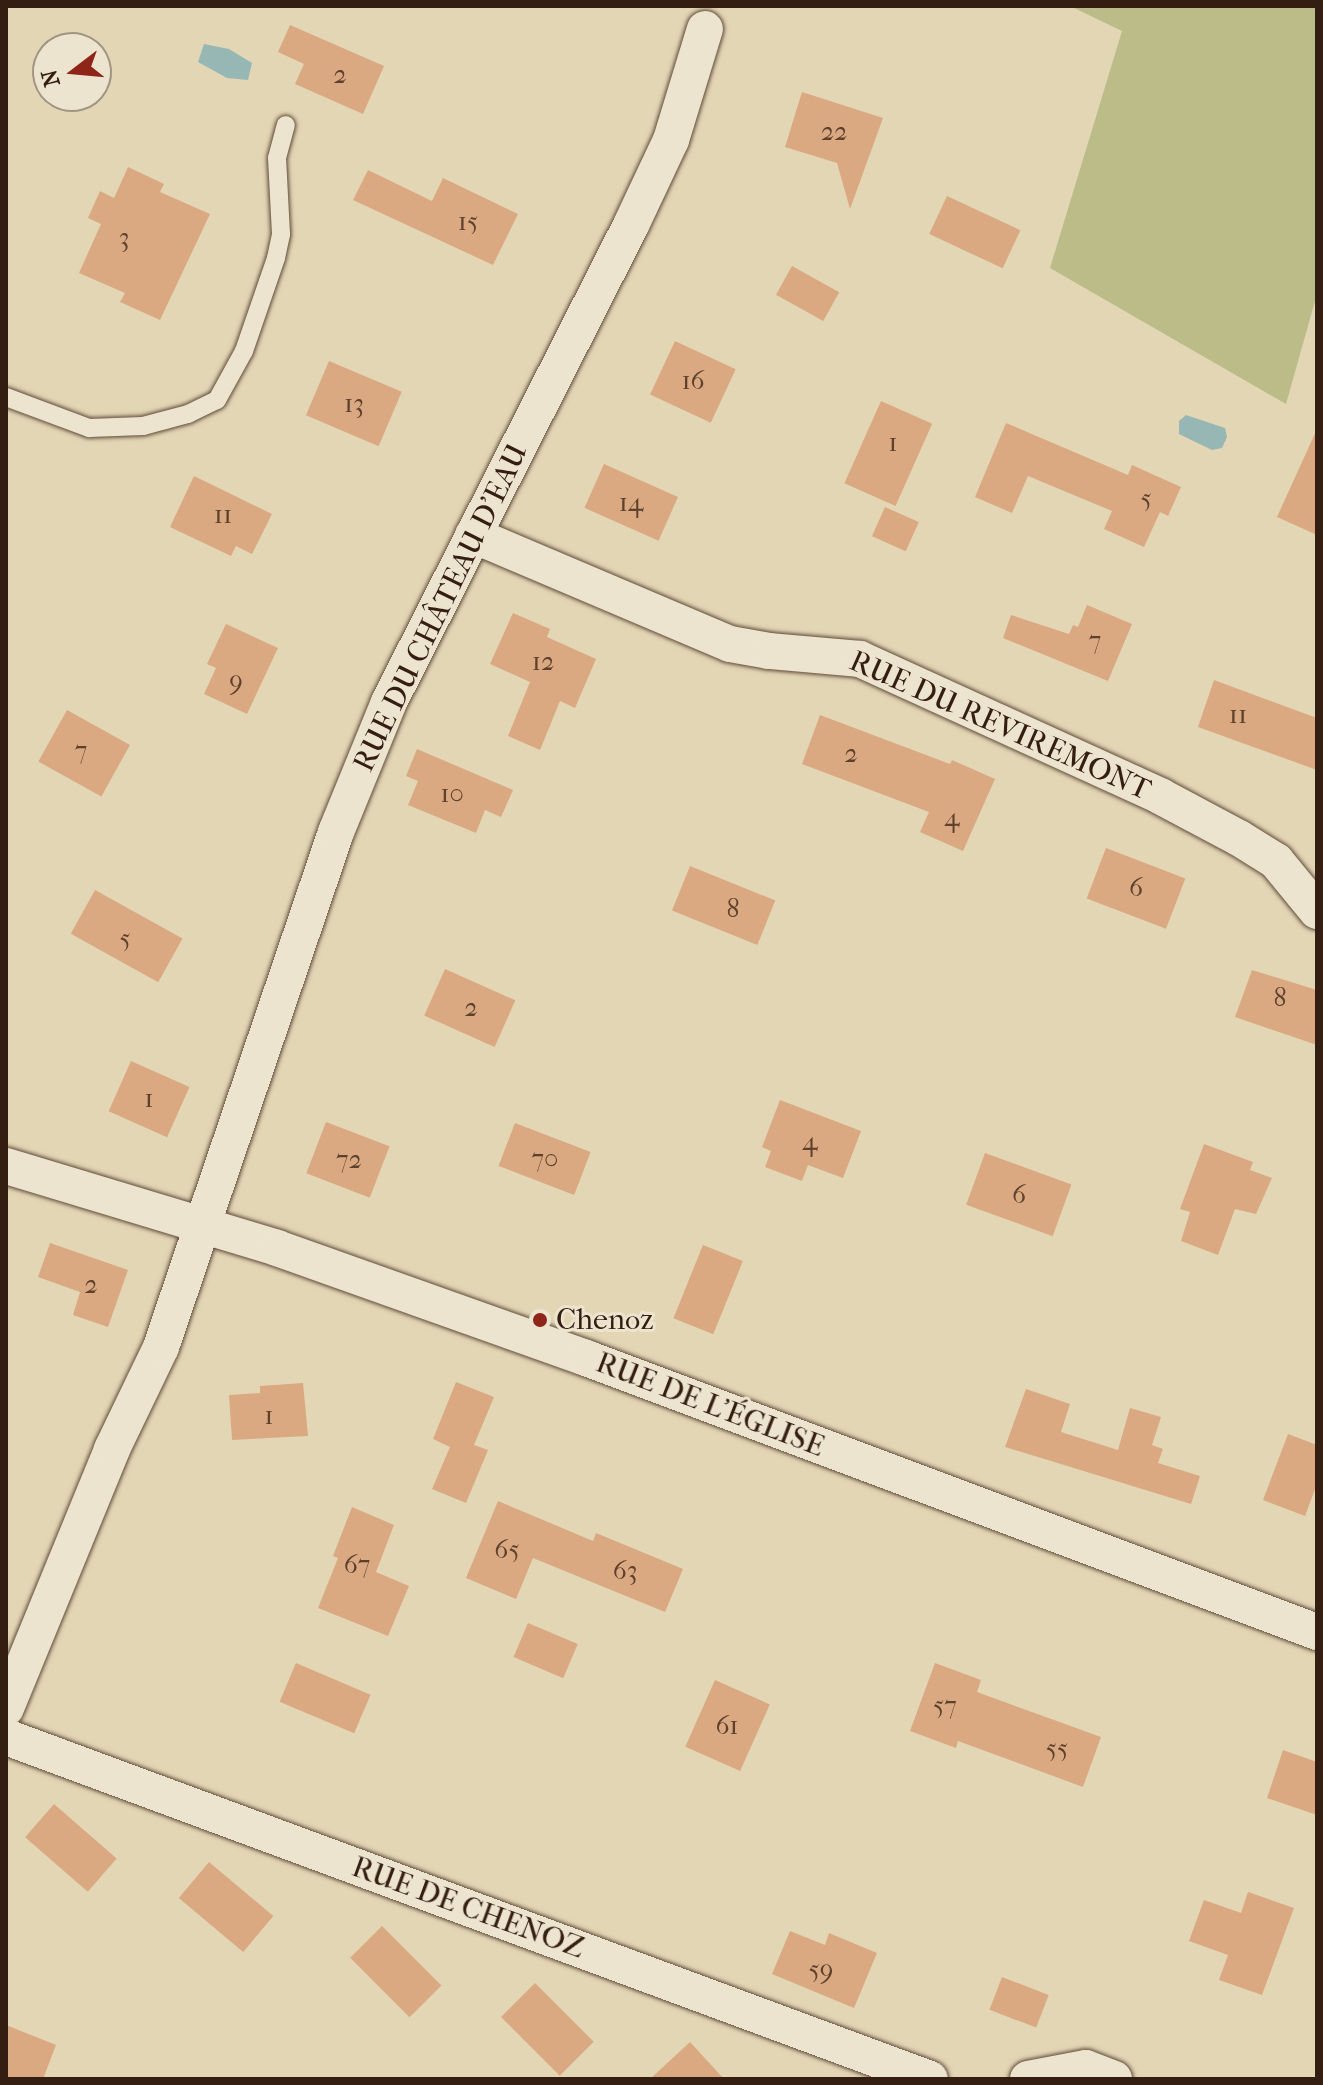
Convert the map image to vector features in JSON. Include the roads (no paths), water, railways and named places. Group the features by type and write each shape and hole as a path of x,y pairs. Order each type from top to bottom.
{"street":[{"name":"RUE DU CHÂTEAU D'EAU","path":"205,1224 240,1109 336,832 389,702 671,140 706,17"},
{"name":"RUE DU REVIREMONT","path":"473,535 730,644 769,651 860,659 1160,796 1239,838 1276,861 1317,911"},
{"name":"RUE DE L'ÉGLISE","path":"6,1166 205,1224 586,1358 1317,1632"},
{"path":"6,1708 112,1449 155,1363 205,1224"},
{"name":"RUE DE CHENOZ","path":"6,1737 930,2079"},
{"path":"1028,2079 1086,2068 1114,2079"}],"lane":[{"path":"6,397 89,428 143,426 188,414 217,400 244,351 276,258 281,234 277,158 286,125"}],"water":[{"path":"204,44 229,49 252,63 248,80 227,78 198,62"},
{"path":"1186,415 1225,428 1227,437 1222,448 1212,450 1179,434 1179,421"}],"place":[{"name":"Chenoz","path":"540,1320"}]}
